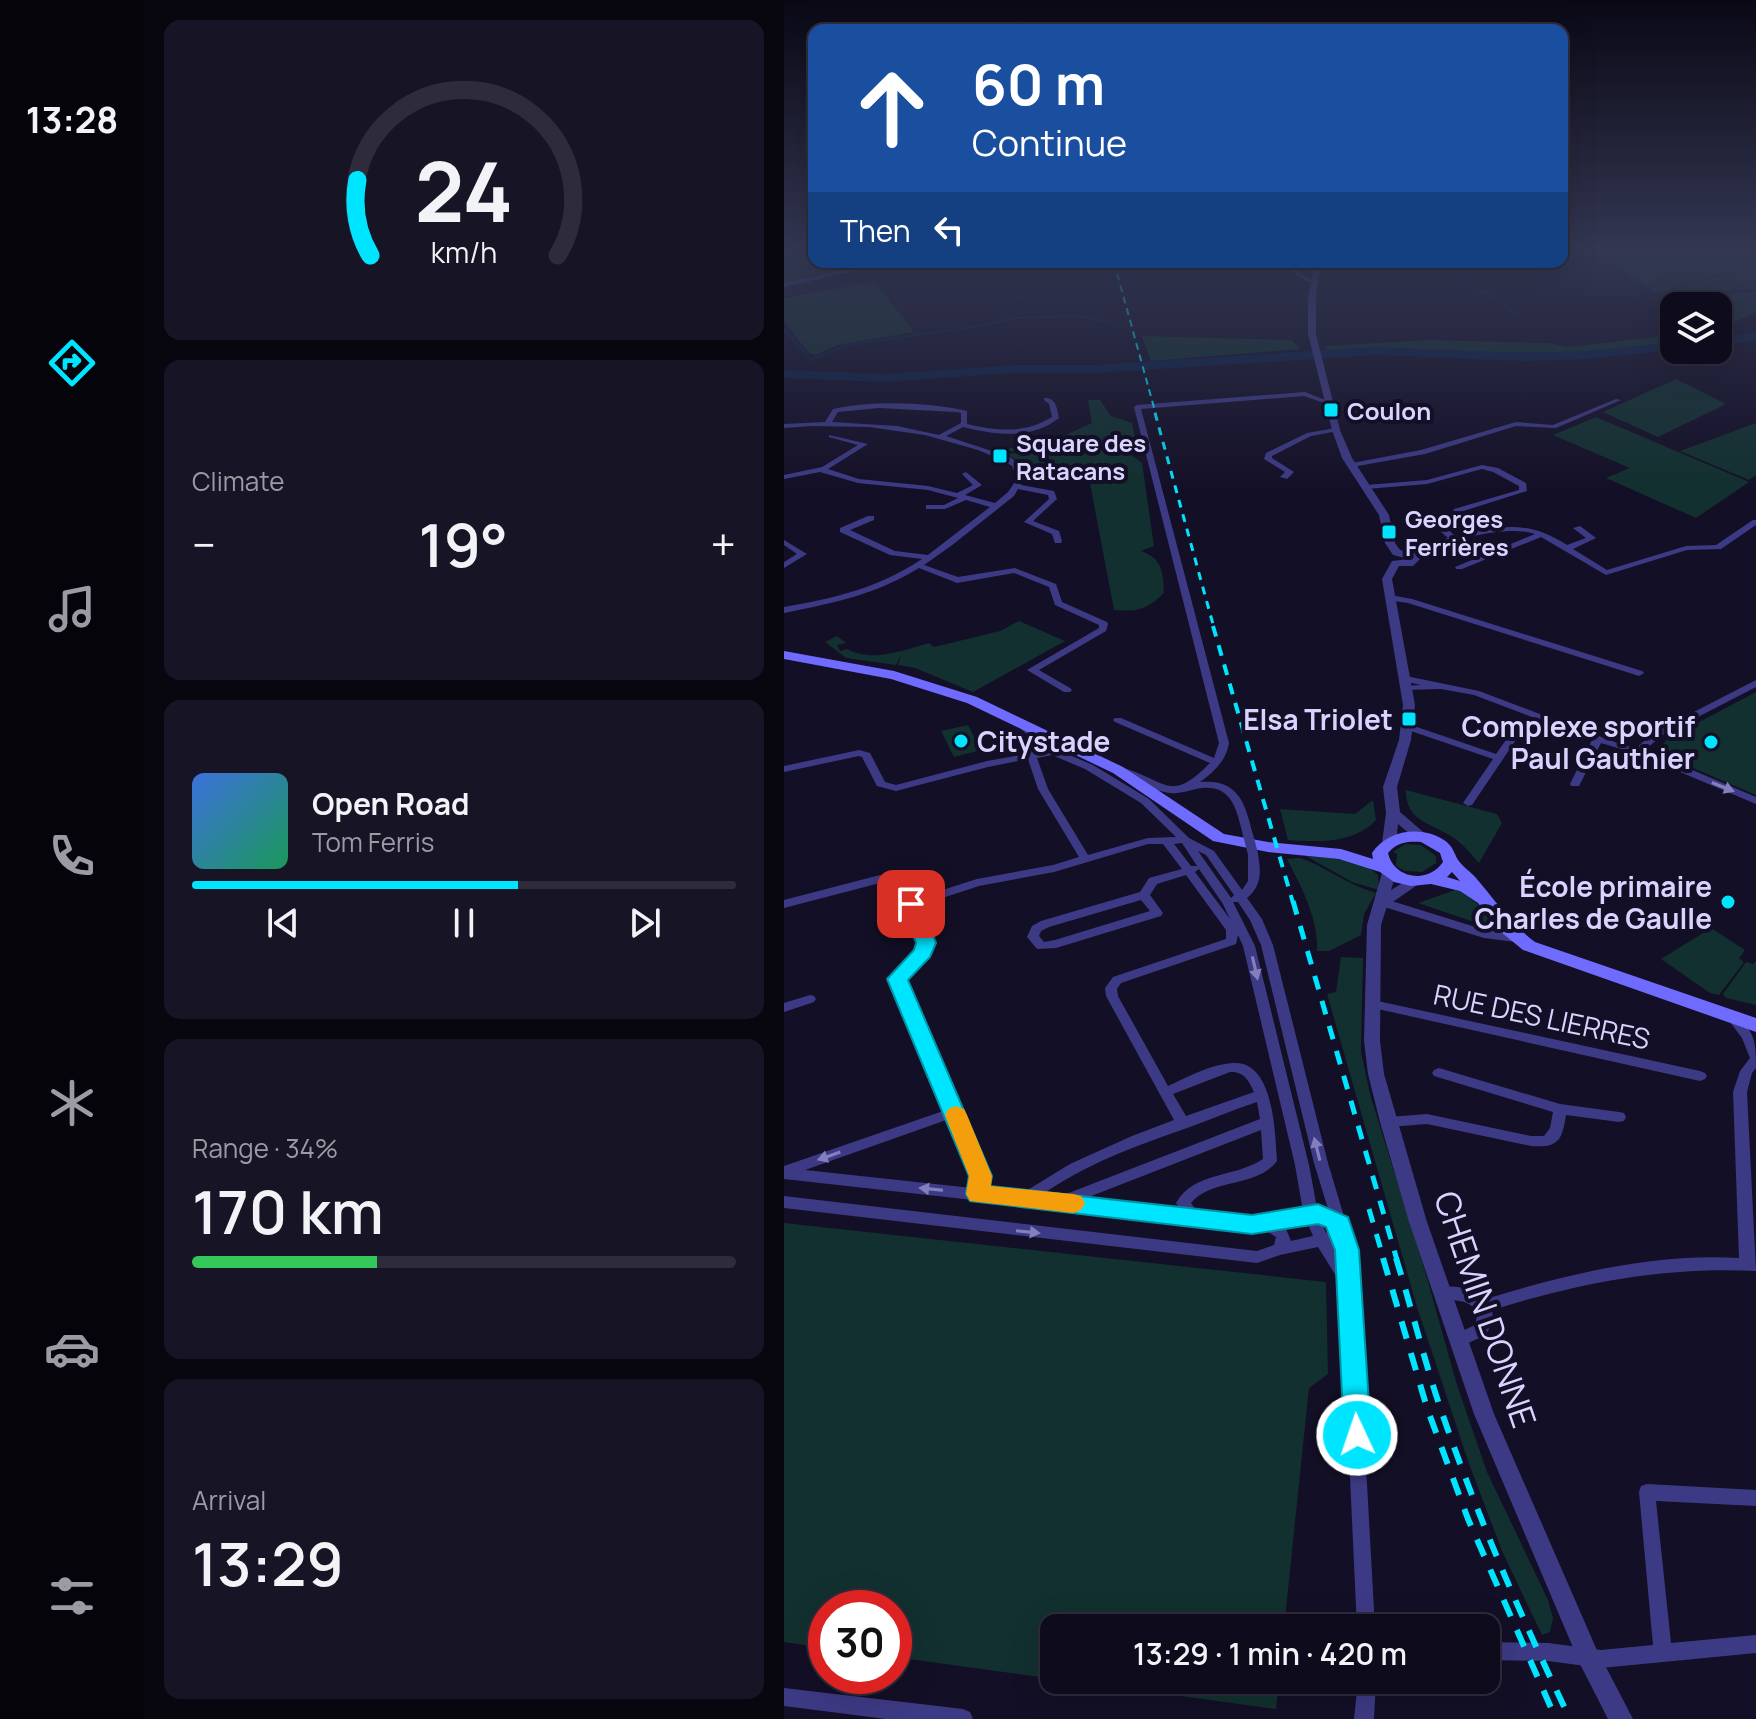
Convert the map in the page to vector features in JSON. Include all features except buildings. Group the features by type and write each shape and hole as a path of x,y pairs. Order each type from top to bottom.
{"main road":[{"path":"784,658 870,670 944,689 1118,770 1208,832 1232,841 1341,854 1386,870 1465,887 1488,904"},
{"path":"1341,854 1408,837 1422,837 1443,847 1451,862 1470,878 1516,938 1529,946 1756,1025"},
{"path":"1386,870 1380,853 1387,844"},
{"path":"1424,880 1447,871 1451,862"},
{"path":"1719,1012 1756,1032"}],"street":[{"path":"1312,329 1336,430 1352,465 1384,515 1390,543 1401,557"},
{"path":"1180,813 1180,799 1185,789 1224,752 1222,730 1137,407 1305,394 1330,403"},
{"path":"962,425 1003,434 1045,424 1056,418 1052,403 1046,399"},
{"path":"1352,465 1422,452 1516,424 1554,427 1618,400"},
{"path":"828,422 835,410 842,407 916,409 945,406 965,412 966,421 962,425 938,438"},
{"path":"784,426 828,422 874,423 938,438 1010,461 1021,475 1018,487 996,506 917,565 889,581 855,594 784,610"},
{"path":"1284,477 1290,472 1268,459 1269,455 1309,434 1336,430"},
{"path":"785,477 822,469 864,444 831,436"},
{"path":"1366,487 1427,482 1482,467 1495,470 1524,489 1457,511"},
{"path":"822,469 858,481 912,485 996,506"},
{"path":"929,507 945,507 978,485 966,474"},
{"path":"1018,487 1051,493 1051,504 1028,522 1056,533 1058,541"},
{"path":"871,518 843,530 893,553 927,557"},
{"path":"1431,518 1454,539"},
{"path":"1387,844 1393,813 1390,787 1408,727 1406,684 1388,574 1401,557 1422,546 1526,529 1567,548 1606,573 1686,548 1718,547 1756,522"},
{"path":"1567,548 1592,538 1577,528"},
{"path":"1459,567 1540,535"},
{"path":"784,542 803,554 784,566"},
{"path":"917,565 957,580 1015,570 1053,586 1058,603 1104,624 1103,629 1032,670 1067,690"},
{"path":"1390,598 1409,601 1639,673"},
{"path":"1638,751 1658,734 1756,683"},
{"path":"1406,684 1453,687 1476,693 1638,751 1756,801"},
{"path":"1015,720 1052,751 1126,788 1161,815 1185,840 1203,867 1234,899 1267,945 1321,1163 1347,1250 1365,1614"},
{"path":"1118,720 1212,766"},
{"path":"1468,803 1521,725"},
{"path":"1408,727 1499,758"},
{"path":"1575,784 1598,739"},
{"path":"784,769 859,753 866,755 881,784 896,788 1031,754 1074,748"},
{"path":"1031,754 1043,789 1085,859"},
{"path":"1212,766 1212,779 1235,794 1253,854 1255,883 1250,891 1234,899"},
{"path":"1118,770 1166,790 1201,784 1218,785"},
{"path":"1393,813 1422,837"},
{"path":"1148,841 1156,832 1161,815"},
{"path":"1166,840 1232,930 1232,941 1117,980 1111,988 1112,996 1183,1124"},
{"path":"911,904 977,883 1046,870 1148,841 1185,840 1210,853 1222,870 1249,946 1302,1165 1311,1215 1322,1241 1351,1288"},
{"path":"1144,895 1157,913 1056,944 1041,946 1033,937 1036,929 1045,924 1144,895 1153,881 1203,867 1222,870"},
{"name":"CHEMIN DONNE","path":"1386,870 1382,902 1374,925 1372,1041 1376,1074 1389,1122 1442,1293 1511,1481 1588,1656 1621,1719"},
{"path":"784,904 880,879 899,881 926,943 923,952 897,979 980,1176 978,1194"},
{"path":"1382,902 1424,880"},
{"path":"1382,902 1484,934 1516,938"},
{"path":"784,1008 810,999"},
{"name":"RUE DES LIERRES","path":"1373,1004 1700,1076"},
{"path":"1484,1306 1552,1287 1616,1274 1674,1266 1751,1264 1740,1092 1746,1071 1756,1058 1748,1036 1736,1022"},
{"path":"1166,1092 1234,1067 1248,1071 1257,1079 1267,1122 1270,1161 1249,1173 1185,1196 1183,1203 1192,1216"},
{"path":"1439,1073 1560,1109 1619,1117"},
{"path":"1023,1200 1048,1180 1261,1095"},
{"path":"1389,1122 1427,1119 1461,1128 1547,1142 1557,1130 1560,1109"},
{"path":"784,1172 955,1112"},
{"path":"1062,1202 1267,1122"},
{"path":"784,1172 1267,1224 1323,1215 1340,1226"},
{"path":"784,1202 1257,1257 1332,1238 1340,1226"},
{"path":"1267,1224 1281,1233 1284,1239 1280,1249"},
{"path":"1442,1293 1463,1292 1484,1306 1486,1314 1481,1330 1459,1340"},
{"path":"1663,1653 1647,1492 1756,1498"},
{"path":"1500,1652 1601,1659 1756,1644"},
{"path":"1364,1719 1366,1694"},
{"path":"784,1697 963,1719"}],"green space":[{"path":"790,329 912,329 914,332 838,345 816,355 809,353"},
{"path":"1142,336 1291,340 1301,349 1151,361"},
{"path":"1660,337 1660,345 1587,353 1326,350 1325,346 1429,340 1548,343 1568,347"},
{"path":"1676,379 1726,404 1658,437 1603,412"},
{"path":"1088,400 1100,400 1111,416 1132,423 1136,444 1118,449 1129,448 1131,455 1142,463 1154,546 1141,551 1160,567 1164,593 1136,610 1114,610 1088,473 1027,472 1021,463 1007,454 1032,451 997,451 1061,437 1092,423"},
{"path":"1596,417 1749,482 1696,518 1606,478 1630,468 1553,435"},
{"path":"1756,423 1756,475 1749,480 1680,451"},
{"path":"1019,621 1065,641 973,692 915,668 898,665 901,655 896,665 846,658 825,642 837,636 846,643 837,645 840,651 847,649 878,655 929,643 934,647 1000,631"},
{"name":"Complexe sportif Paul Gauthier","path":"1756,692 1756,795 1665,756 1662,745 1669,738"},
{"name":"Citystade","path":"968,725 981,750 954,757 941,731"},
{"path":"1406,790 1497,814 1502,823 1479,863 1455,839 1414,814"},
{"path":"1373,800 1376,820 1357,834 1335,840 1288,840 1280,809 1355,814"},
{"path":"1405,844 1421,845 1436,856 1436,863 1422,872 1405,871 1396,866 1397,854 1393,852"},
{"path":"1306,856 1362,865 1378,875 1379,890 1352,882"},
{"path":"1300,858 1376,893 1364,914 1361,935 1329,951 1317,951 1312,915 1287,859"},
{"path":"1458,889 1480,906 1495,929 1418,903"},
{"path":"1711,928 1745,950 1739,958 1744,962 1719,995 1710,993 1661,959"},
{"path":"1341,957 1363,958 1361,1052 1370,1094 1457,1385 1487,1472 1548,1600 1553,1618 1550,1632 1542,1635 1502,1551 1468,1461 1417,1307 1327,994 1336,992"},
{"path":"1756,961 1756,1005 1726,998 1723,994 1746,962 1753,964"},
{"path":"784,1223 1326,1282 1328,1374 1309,1388 1285,1614 1040,1614 1040,1677 912,1659 912,1590 808,1590 808,1645 784,1642"},
{"path":"1166,1694 1278,1694 1276,1709"}],"waterway":[{"path":"784,329 811,360 847,345 957,329"},
{"path":"1732,340 1756,336"},
{"path":"784,374 884,378 1016,369 1095,369 1376,351 1523,357 1660,347"}],"railway":[{"path":"1132,329 1156,415"},
{"path":"1155,413 1214,628"},
{"path":"1213,626 1293,903"},
{"path":"1293,901 1397,1260"},
{"path":"1369,1209 1384,1260"},
{"path":"1383,1258 1427,1408 1468,1519 1556,1719"},
{"path":"1396,1258 1433,1386 1483,1524 1570,1719"}],"slow traffic":[{"path":"956,1115 980,1176 978,1194 1073,1203"}],"place":[{"name":"Coulon","path":"1331,410"},
{"name":"Square des Ratacans","path":"1000,456"},
{"name":"Georges Ferrières","path":"1389,532"},
{"name":"Elsa Triolet","path":"1409,719"},
{"name":"Citystade","path":"961,741"},
{"name":"Complexe sportif Paul Gauthier","path":"1711,742"},
{"name":"École primaire Charles de Gaulle","path":"1728,902"}],"route":[{"path":"911,904 926,943 923,952 897,979 980,1176 978,1194 1252,1225 1318,1214 1335,1220 1347,1250 1351,1288 1357,1435"}]}
